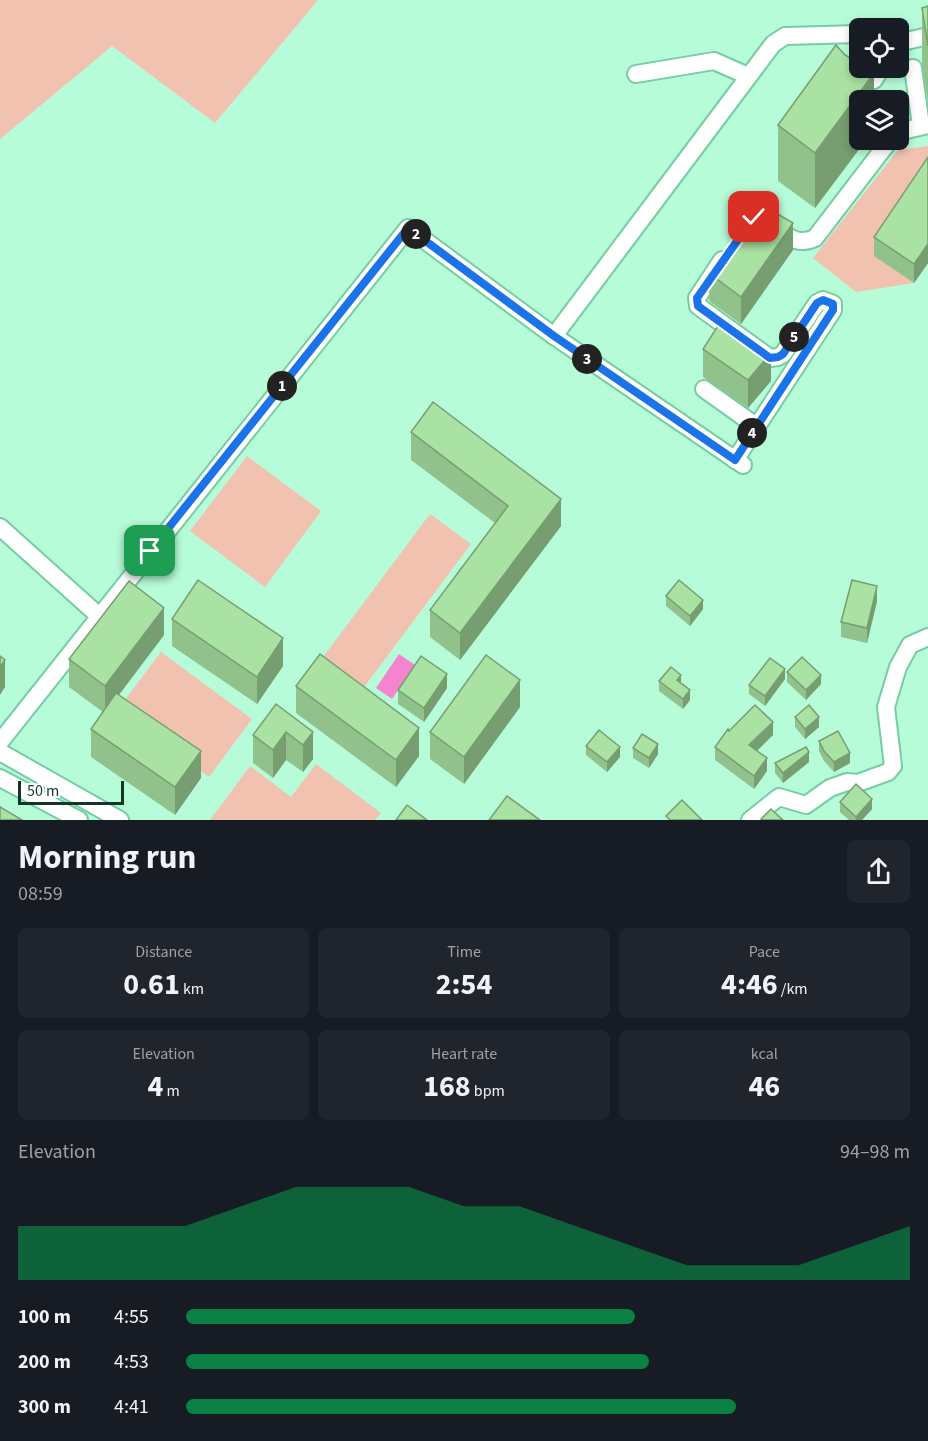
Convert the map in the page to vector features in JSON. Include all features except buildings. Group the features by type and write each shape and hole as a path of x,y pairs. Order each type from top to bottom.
{"street":[{"path":"554,336 773,44 784,36 849,34"},
{"path":"909,40 928,36"},
{"path":"636,74 714,61 748,76"},
{"path":"909,129 924,125 913,68"},
{"path":"759,218 796,241 805,242 815,238 882,150"},
{"path":"0,742 408,228 554,336 739,463 756,426 833,310 833,304 823,300 817,303 783,354 770,358 698,306 697,298 733,244"},
{"path":"704,389 756,426"},
{"path":"0,527 99,616"},
{"path":"750,820 779,797 806,805 830,788 847,782 858,783 888,772 893,766 886,707 897,667 910,645 928,636"},
{"path":"0,752 120,820"},
{"path":"0,778 79,820 90,803"}],"shaded area":[{"path":"0,0 318,0 215,123 112,46 0,139"},
{"path":"928,146 928,263 914,283 856,292 813,258 898,150"},
{"path":"247,456 321,511 265,587 190,531"},
{"path":"430,514 471,544 359,694 318,664"},
{"path":"161,652 252,719 209,777 118,709"},
{"path":"399,654 415,665 392,699 376,688"},
{"path":"316,764 381,813 375,820 210,820 250,766 291,797"}],"route":[{"path":"150,551 408,228 554,336 735,460 833,310 833,304 823,300 817,303 783,354 770,358 698,306 697,298 712,274 754,217"}]}
